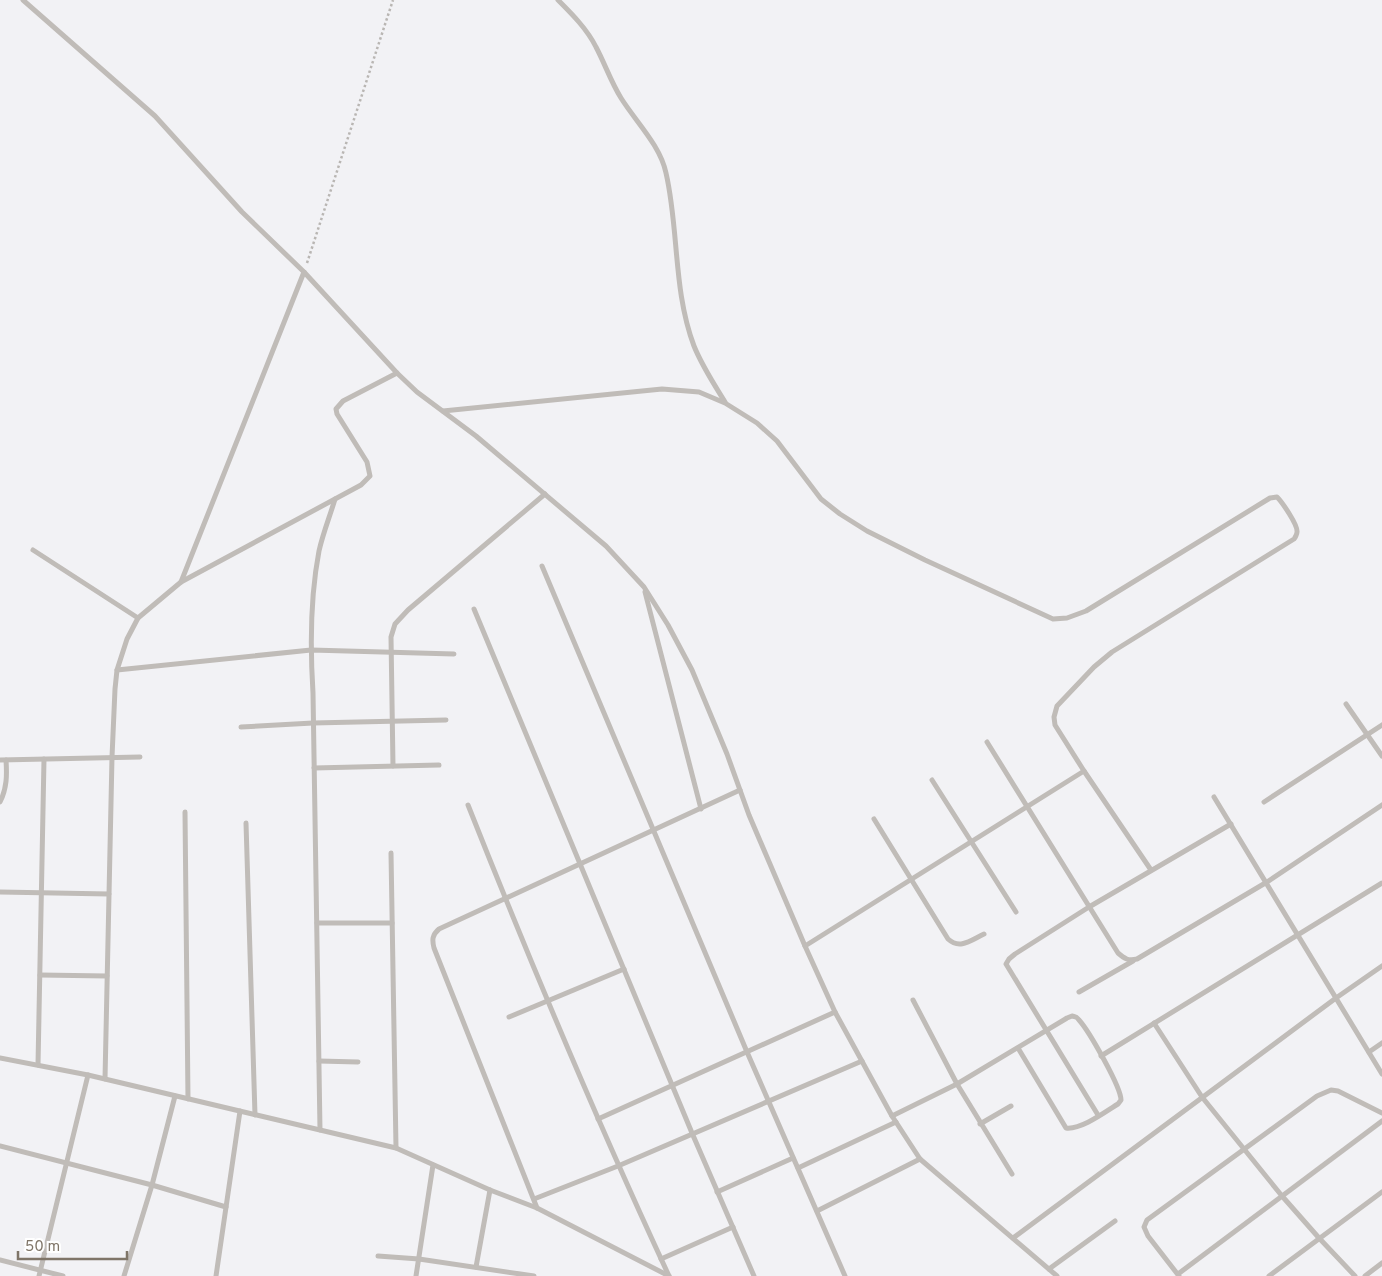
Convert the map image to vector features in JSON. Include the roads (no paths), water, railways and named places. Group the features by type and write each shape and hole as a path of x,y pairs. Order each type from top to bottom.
{"street":[{"path":"23,0 155,116 242,212 304,272 397,373 417,392 476,436 606,546 644,587 668,625 692,670 805,946 835,1012 892,1116 920,1159 1057,1276"},
{"path":"558,0 576,18 596,46 621,98 655,148 666,171 682,298 688,326 693,344 702,364 725,403"},
{"path":"181,582 304,272"},
{"path":"105,1079 112,757 117,670 127,639 138,618 181,582 361,485 370,476 367,462 337,414 336,409 343,401 397,373"},
{"path":"442,410 662,389 699,392 725,403 757,423 777,441 821,499 840,514 867,531 925,560 1053,618 1067,618 1086,611 1270,498 1277,497 1282,501 1296,527 1298,533 1294,539 1112,652 1094,667 1057,706 1054,717 1056,725 1084,771 1151,870"},
{"path":"393,766 391,637 395,624 408,610 545,494"},
{"path":"320,1130 311,650 316,574 320,550 335,499"},
{"path":"33,550 138,618"},
{"path":"542,566 747,1052 845,1276"},
{"path":"644,587 701,809"},
{"path":"474,609 692,1134 754,1276"},
{"path":"117,670 311,650 454,654"},
{"path":"1346,704 1382,756"},
{"path":"241,727 313,723 446,720"},
{"path":"1264,802 1382,724"},
{"path":"987,742 1118,953 1124,959 1130,961 1138,959"},
{"path":"0,760 140,757"},
{"path":"0,802 4,795 7,781 6,760"},
{"path":"38,1065 44,760"},
{"path":"314,768 439,765"},
{"path":"805,946 1084,771"},
{"path":"932,780 1016,912"},
{"path":"537,1208 432,940 438,929 740,790"},
{"path":"1214,797 1382,1074"},
{"path":"1079,992 1267,882 1382,805"},
{"path":"468,806 618,1166 669,1276"},
{"path":"185,812 188,1099"},
{"path":"874,819 948,940 953,944 960,945 984,934"},
{"path":"246,823 255,1115"},
{"path":"1098,1116 1006,964 1015,954 1089,907 1231,824"},
{"path":"391,853 396,1148"},
{"path":"1101,1056 1382,883"},
{"path":"0,892 109,894"},
{"path":"317,923 392,923"},
{"path":"1013,1238 1336,998 1382,966"},
{"path":"509,1017 624,969"},
{"path":"40,974 107,976"},
{"path":"913,1000 957,1084 1012,1174"},
{"path":"598,1119 835,1012"},
{"path":"892,1116 957,1084 1072,1016 1076,1017 1101,1056 1119,1090 1121,1100 1118,1104 1080,1126 1072,1129 1066,1128 1018,1048"},
{"path":"1154,1023 1202,1097 1282,1196 1355,1276"},
{"path":"1369,1052 1382,1043"},
{"path":"0,1058 88,1075 396,1148 490,1190 537,1208 669,1276"},
{"path":"319,1060 358,1062"},
{"path":"534,1199 618,1166 862,1061"},
{"path":"40,1273 88,1075"},
{"path":"1382,1113 1338,1091 1331,1090 1317,1096 1147,1220 1144,1227 1148,1236 1178,1275 1382,1121"},
{"path":"124,1276 152,1186 175,1096"},
{"path":"980,1124 1011,1106"},
{"path":"216,1276 240,1111"},
{"path":"798,1168 896,1122"},
{"path":"0,1146 226,1207"},
{"path":"718,1192 794,1158"},
{"path":"817,1211 920,1159"},
{"path":"416,1276 433,1165"},
{"path":"476,1268 490,1190"},
{"path":"1269,1276 1382,1192"},
{"path":"1049,1269 1115,1221"},
{"path":"661,1259 733,1227"},
{"path":"378,1256 419,1259 534,1276"},
{"path":"0,1260 40,1273 63,1276"},
{"path":"1366,1276 1382,1264"}]}
